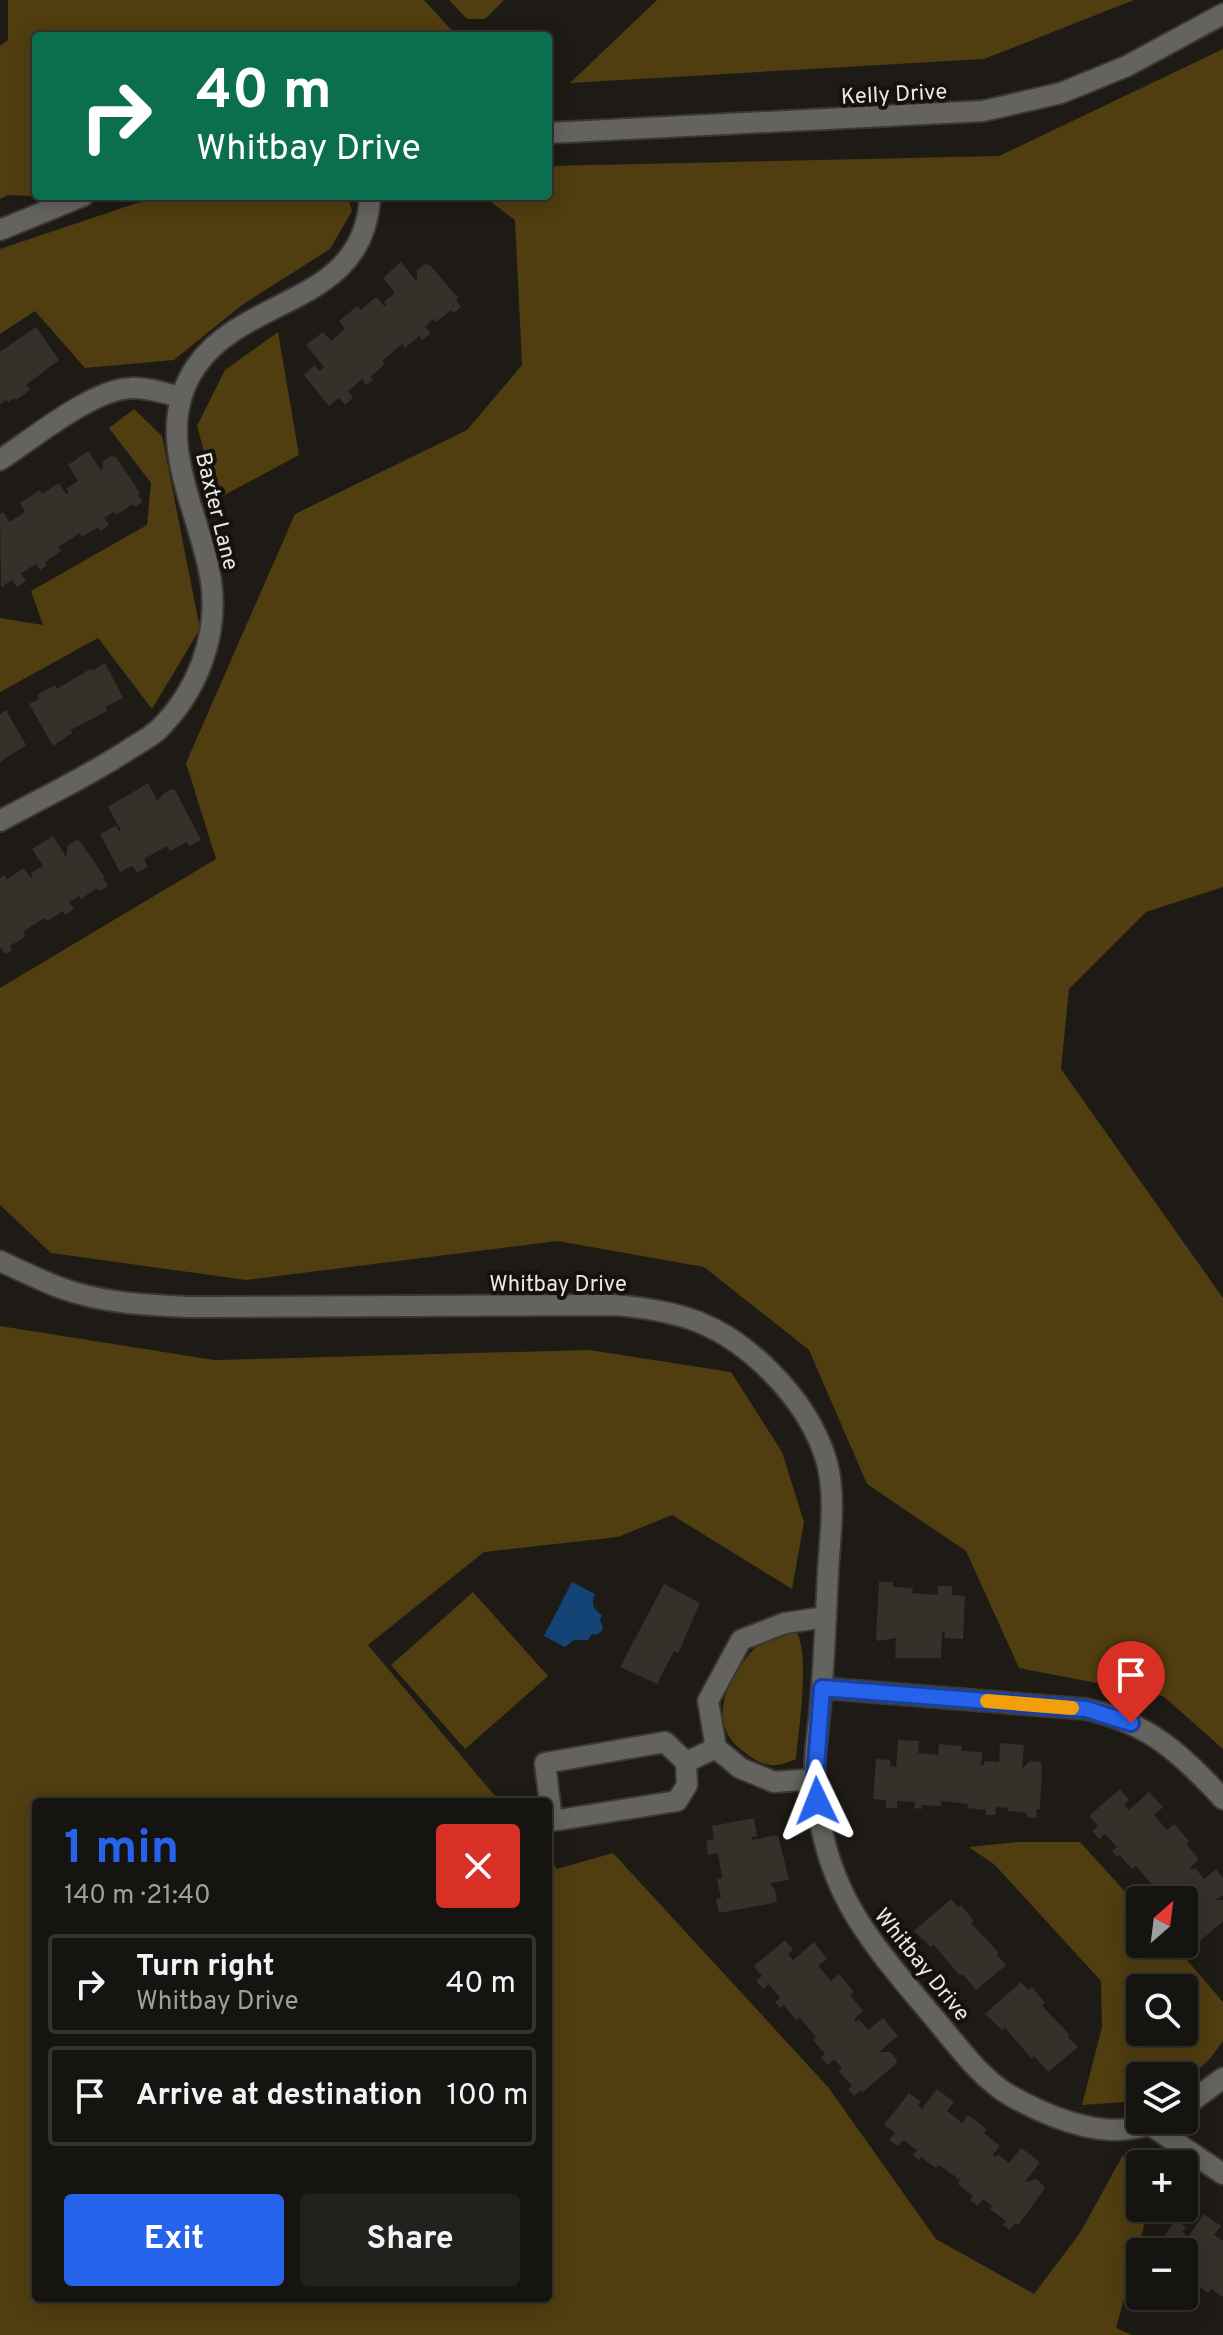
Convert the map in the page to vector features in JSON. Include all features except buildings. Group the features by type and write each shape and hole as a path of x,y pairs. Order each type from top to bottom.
{"street":[{"name":"Kelly Drive","path":"552,133 983,111 1074,88 1127,66 1223,14"},
{"path":"0,230 73,200"},
{"name":"Baxter Lane","path":"0,821 114,759 157,731 198,675 209,641 211,582 181,470 176,437 180,397 197,365 218,344 321,283 354,253 369,217 370,200"},
{"path":"0,460 110,391 147,389 180,397"},
{"name":"Whitbay Drive","path":"0,1261 60,1287 100,1299 145,1305 613,1305 659,1308 696,1320 729,1337 760,1361 789,1390 812,1424 827,1464 831,1494 815,1779 828,1860 855,1918 871,1943 978,2069 1005,2092 1038,2111 1064,2121 1095,2128 1126,2125"},
{"path":"815,1779 774,1782 740,1768 716,1748 708,1701 741,1640 785,1623 826,1617"},
{"path":"822,1688 1086,1709 1109,1714 1156,1737 1181,1755 1223,1799"},
{"path":"549,1798 545,1763 665,1742 686,1762 687,1785 677,1801 552,1821"},
{"path":"686,1762 716,1748"},
{"path":"1198,2097 1223,2078"},
{"path":"1171,2134 1223,2174"}],"shaded area":[{"path":"8,0 424,0 453,32 32,32 32,196 8,195 0,199 0,46 8,40"},
{"path":"449,0 504,0 485,19 467,19"},
{"path":"657,0 1134,0 984,59 570,83"},
{"path":"1223,49 1223,887 1146,912 1069,989 1061,1069 1223,1298 1223,1749 1163,1696 1019,1668 966,1551 867,1484 809,1350 704,1267 557,1241 246,1280 51,1253 0,1205 0,988 216,859 186,763 295,514 467,430 522,365 515,220 488,200 552,200 552,166 999,156"},
{"path":"154,200 349,200 352,211 330,249 242,305 174,360 85,368 35,311 0,334 0,249"},
{"path":"278,332 299,455 217,499 197,426 225,370"},
{"path":"134,409 162,436 200,629 152,709 98,638 0,692 0,618 43,625 31,591 147,525 151,483 109,428"},
{"path":"0,1326 214,1360 589,1350 731,1372 782,1452 804,1522 792,1589 672,1515 618,1537 484,1552 368,1645 497,1798 32,1798 32,2302 552,2302 552,1863 557,1869 613,1853 828,2087 936,2239 1034,2294 1080,2233 1123,2155 1126,2165 1126,2222 1143,2222 1144,2226 1141,2238 1126,2238 1126,2292 1116,2328 1132,2335 0,2335"},
{"path":"473,1592 548,1676 465,1749 391,1665"},
{"path":"794,1630 799,1639 803,1670 796,1759 768,1765 751,1757 730,1738 723,1718 723,1705 732,1680 747,1656 768,1637"},
{"path":"1018,1842 1080,1842 1126,1893 1126,1958 1185,1958 1223,2002 1223,2041 1209,2060 1198,2069 1198,2062 1126,2062 1126,2102 1082,2105 1102,2027 1101,1981 995,1865 969,1847"}],"water":[{"path":"572,1582 595,1594 593,1603 602,1615 603,1629 597,1635 592,1634 588,1640 574,1640 565,1647 544,1636"}],"slow traffic":[{"path":"987,1701 1072,1708"}],"route":[{"path":"817,1801 815,1779 822,1688 1086,1709 1131,1723"}]}
